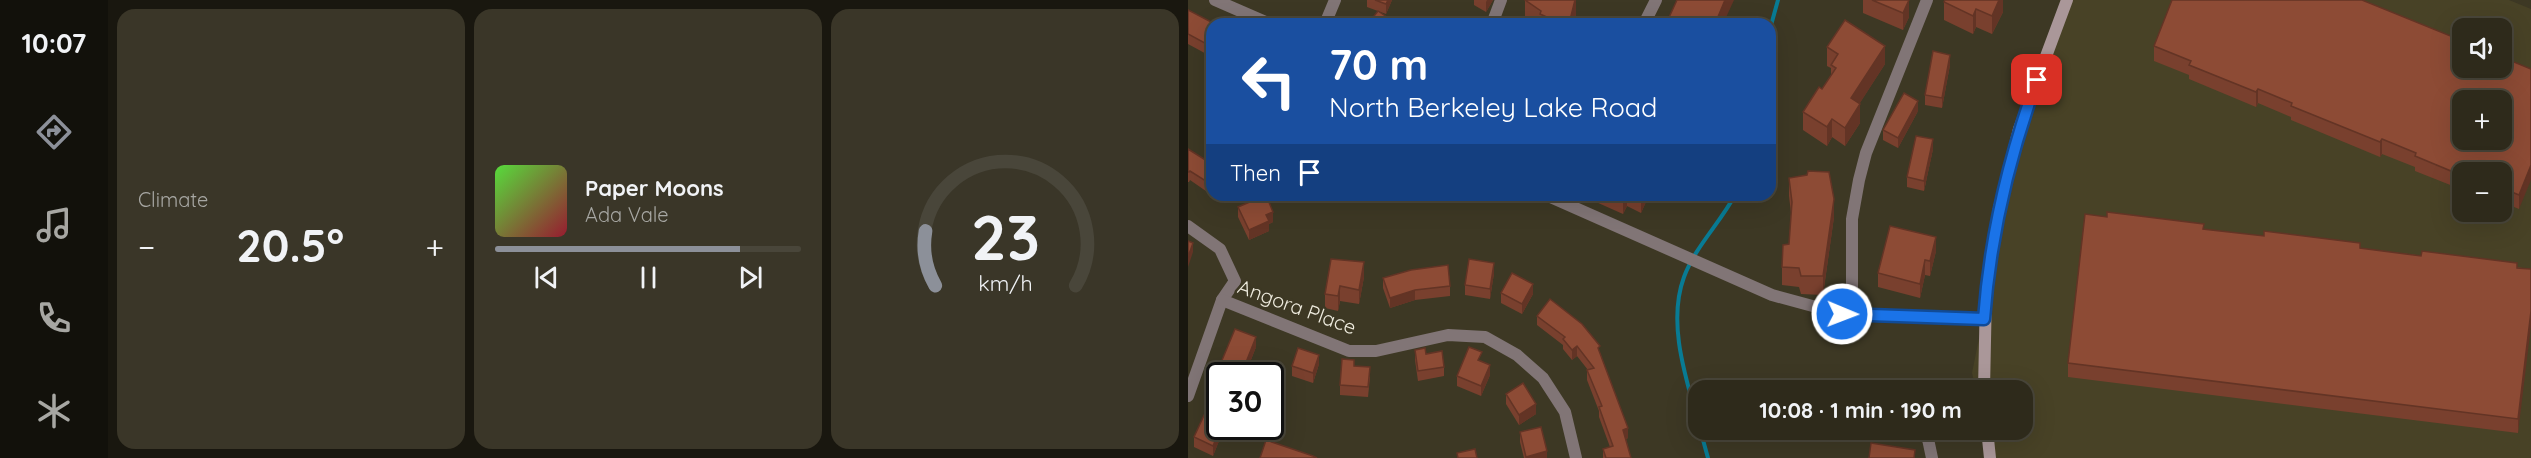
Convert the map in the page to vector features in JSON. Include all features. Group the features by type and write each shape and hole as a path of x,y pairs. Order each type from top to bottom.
{"street":[{"path":"1215,0 1256,18"},
{"path":"1328,18 1335,0"},
{"path":"1494,18 1501,0"},
{"path":"1647,18 1656,0"},
{"path":"1852,315 1852,219 1859,180 1866,153 1927,0"},
{"path":"1984,380 1986,292 1999,208 2019,129 2067,0"},
{"path":"1572,201 1772,296 1842,314 1984,319"},
{"path":"1188,226 1220,249 1235,281 1222,300 1188,396"},
{"name":"Angora Place","path":"1222,300 1349,351 1376,351 1448,334 1485,337 1517,355 1543,378 1565,412 1576,458"},
{"path":"1928,440 1932,458"},
{"path":"1988,440 1990,458"}],"shaded area":[{"path":"2067,0 2509,0 2531,9 2531,458 1989,458 1985,440 2033,440 2033,380 1974,380 1972,373 2026,105"}],"building":[{"path":"1375,0 1388,0 1386,4"},
{"path":"1525,0 1575,0 1570,18 1549,18 1540,14 1541,11"},
{"path":"1677,0 1725,0 1718,18 1669,18"},
{"path":"1872,0 1909,0 1903,13"},
{"path":"1945,0 1999,0 1992,16 1976,9 1973,16 1944,2"},
{"path":"2172,0 2362,0 2452,37 2452,78 2512,78 2512,61 2531,69 2531,165 2519,195 2512,192 2512,162 2452,162 2452,171 2382,139 2380,142 2291,106 2292,103 2258,89 2256,92 2189,65 2191,61 2154,46"},
{"path":"1188,10 1206,19 1206,44 1188,34"},
{"path":"1378,11 1388,18 1372,18"},
{"path":"1845,20 1885,46 1851,98 1860,104 1845,128 1832,119 1827,127 1803,112 1819,87 1822,89 1836,68 1831,65 1838,54 1827,47"},
{"path":"1933,51 1950,55 1942,98 1925,95"},
{"path":"1904,93 1918,101 1898,138 1883,130"},
{"path":"1916,136 1933,139 1924,181 1907,177"},
{"path":"1188,149 1206,160 1206,181 1188,172"},
{"path":"1808,171 1829,172 1834,199 1823,276 1801,276 1799,268 1782,267 1783,245 1789,244 1792,202 1789,178 1807,175"},
{"path":"1252,201 1268,201 1273,212 1266,215 1269,221 1249,230 1238,207"},
{"path":"2107,212 2204,224 2203,229 2264,236 2264,231 2360,243 2360,248 2421,256 2422,251 2517,263 2517,268 2531,269 2531,311 2518,419 2068,363 2085,214 2107,217"},
{"path":"1890,226 1936,237 1930,261 1925,260 1920,284 1878,273"},
{"path":"1188,241 1193,243 1188,257"},
{"path":"1331,259 1364,262 1359,290 1340,286 1338,296 1325,294"},
{"path":"1469,259 1494,263 1490,289 1465,285"},
{"path":"1448,265 1450,286 1415,290 1390,298 1383,278 1411,270"},
{"path":"1512,273 1533,284 1522,304 1501,293"},
{"path":"1550,299 1582,324 1600,346 1598,348 1628,428 1623,430 1631,458 1606,458 1603,449 1613,446 1599,407 1602,406 1587,370 1594,368 1577,346 1572,350 1563,339 1565,337 1537,316"},
{"path":"1235,329 1256,337 1246,362 1221,362"},
{"path":"1469,347 1482,352 1478,360 1490,365 1481,386 1457,376"},
{"path":"1298,348 1319,355 1313,373 1292,366"},
{"path":"1425,348 1426,354 1442,351 1444,367 1418,371 1415,350"},
{"path":"1342,359 1354,360 1354,366 1370,367 1368,387 1340,385"},
{"path":"1523,383 1536,404 1519,415 1506,394"},
{"path":"1206,411 1206,440 1215,440 1213,446 1194,437"},
{"path":"1541,427 1547,451 1526,457 1520,432"},
{"path":"1266,440 1317,458 1260,458"},
{"path":"1871,443 1915,450 1914,458 1869,458"},
{"path":"1475,449 1477,458 1458,458 1457,453"}],"waterway":[{"path":"1773,18 1778,0"},
{"path":"1688,387 1678,331 1679,295 1694,255 1731,201"},
{"path":"1703,440 1708,458"}],"route":[{"path":"1842,314 1984,319 1999,208 2019,129 2037,80"}]}
